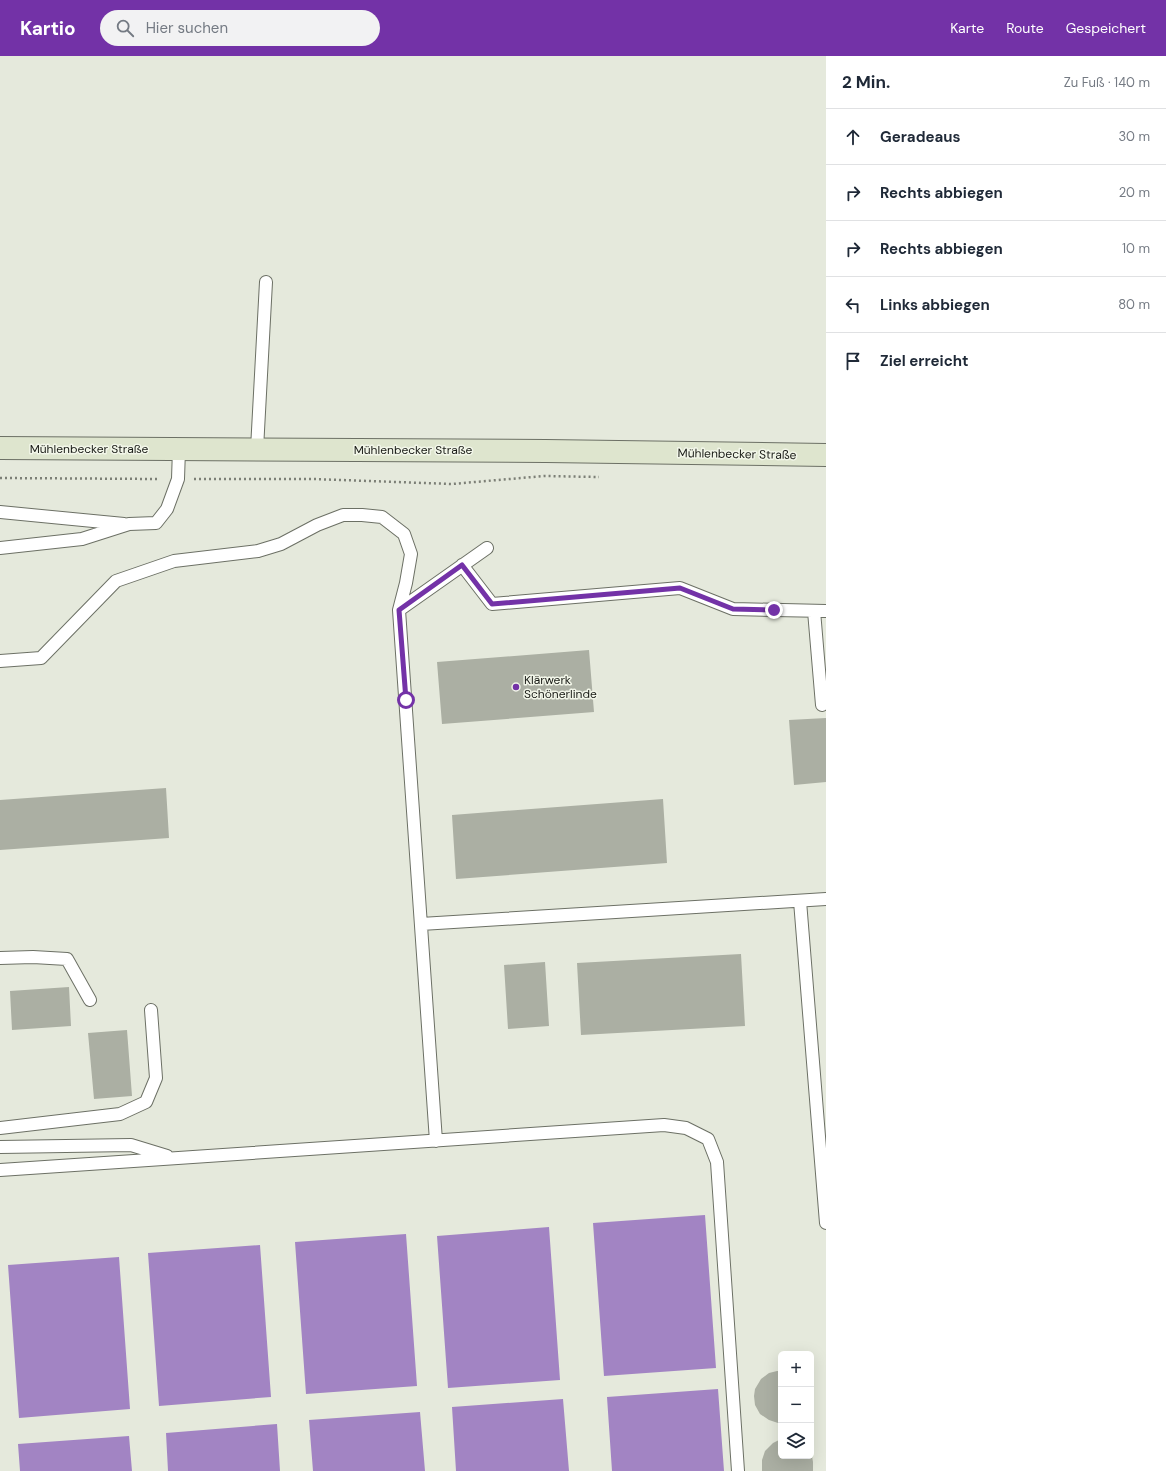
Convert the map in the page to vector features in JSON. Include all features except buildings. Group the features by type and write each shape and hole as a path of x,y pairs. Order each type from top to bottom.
{"main road":[{"name":"Mühlenbecker Straße","path":"0,448 826,455"}],"lane":[{"path":"256,449 266,282"},
{"path":"0,512 129,524 156,523 167,510 178,479 179,449"},
{"path":"0,661 41,658 116,581 174,561 230,555 265,549 280,544 317,525 343,515 362,514 382,517 404,534 411,554 399,610 436,1141"},
{"path":"0,548 82,539 129,524"},
{"path":"399,610 487,548"},
{"path":"462,565 492,604 680,588 733,609 820,611 822,705"},
{"path":"421,924 826,899"},
{"path":"800,901 826,1223"},
{"path":"0,958 33,957 67,959 90,1000"},
{"path":"0,1128 120,1114 146,1102 156,1078 151,1010"},
{"path":"0,1170 664,1125 686,1128 708,1139 717,1162 738,1471"},
{"path":"0,1147 131,1145 174,1158"}],"path":[{"path":"0,478 313,480 452,484 544,476"}],"shaded area":[{"path":"705,1215 716,1368 604,1376 593,1223"},
{"path":"549,1227 560,1380 448,1388 437,1236"},
{"path":"406,1234 417,1386 306,1394 295,1242"},
{"path":"260,1245 271,1397 159,1406 148,1253"},
{"path":"119,1257 130,1409 19,1418 8,1265"},
{"path":"718,1389 724,1471 612,1471 607,1397"},
{"path":"563,1399 569,1471 456,1471 452,1407"},
{"path":"420,1412 425,1471 313,1471 309,1420"},
{"path":"277,1424 280,1471 168,1471 166,1433"},
{"path":"129,1436 132,1471 20,1471 18,1444"}],"place":[{"name":"Klärwerk Schönerlinde","path":"516,687"}],"route":[{"path":"406,700 399,610 462,565 492,604 680,588 733,609 774,610"}]}
